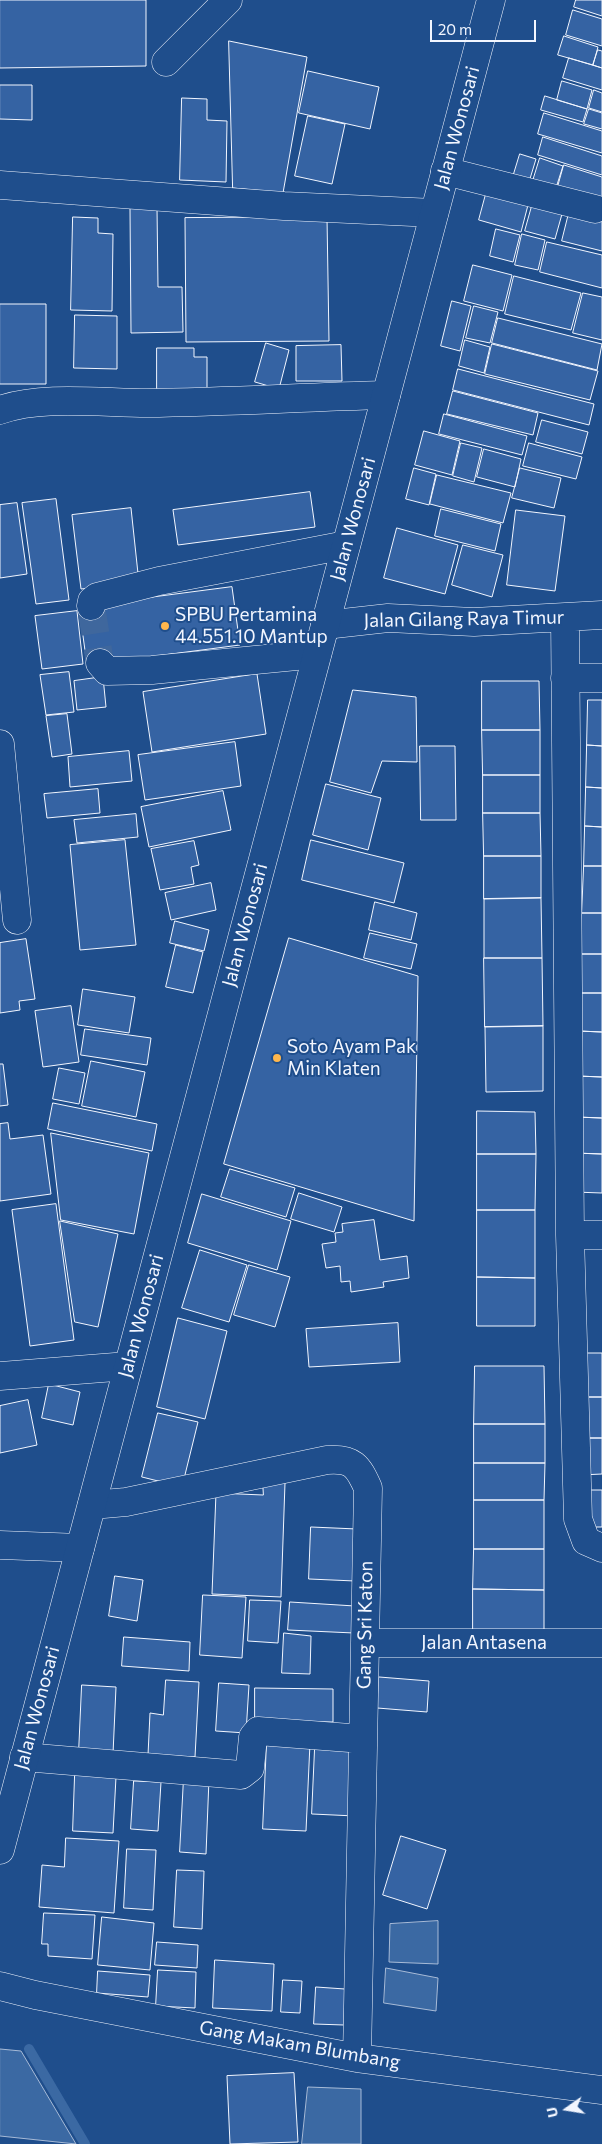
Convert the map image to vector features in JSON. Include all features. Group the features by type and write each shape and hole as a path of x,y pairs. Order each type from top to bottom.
{"main road":[{"path":"166,62 228,0"},
{"name":"Jalan Wonosari","path":"2,1833 92,1505 491,0"},
{"path":"445,171 595,209"},
{"path":"0,185 274,205 434,213"},
{"path":"0,410 12,406 51,402 147,403 386,395"},
{"path":"90,606 92,601 97,598 159,581 346,545"},
{"name":"Jalan Gilang Raya Timur","path":"325,625 388,618 474,622 602,615"},
{"path":"565,617 570,1235 578,1519 586,1541 602,1548"},
{"path":"100,663 107,671 152,670 317,654"},
{"path":"565,678 602,678"},
{"path":"0,744 17,920"},
{"path":"570,1235 602,1235"},
{"path":"0,1376 128,1366"},
{"name":"Gang Sri Katon","path":"92,1505 126,1502 327,1460 340,1459 353,1463 362,1473 368,1488 357,2058"},
{"path":"0,1545 80,1548"},
{"name":"Jalan Antasena","path":"365,1643 602,1644"},
{"path":"24,1757 241,1775 250,1768 253,1738 258,1731 363,1739"},
{"name":"Gang Makam Blumbang","path":"0,1986 35,1995 357,2058 602,2090"}],"water":[{"path":"438,1921 438,1964 389,1962 390,1924"},
{"path":"386,1968 438,1978 436,2011 384,2003"},
{"path":"0,2049 21,2051 76,2144 0,2136"},
{"path":"308,2087 361,2089 361,2144 302,2144"}],"building":[{"path":"0,0 146,0 146,66 0,68"},
{"path":"576,0 602,0 602,16 574,7"},
{"path":"573,10 602,19 602,46 566,35"},
{"path":"564,36 598,47 593,65 558,55"},
{"path":"229,41 307,57 283,193 233,188"},
{"path":"598,50 602,51 602,68 593,65"},
{"path":"569,58 602,68 602,90 563,78"},
{"path":"308,71 379,87 370,129 299,113"},
{"path":"562,81 592,90 587,109 557,100"},
{"path":"0,85 32,85 32,120 0,119"},
{"path":"594,90 602,93 602,112 589,108"},
{"path":"545,96 587,109 583,122 541,110"},
{"path":"182,98 207,99 207,120 227,121 226,182 180,180"},
{"path":"589,109 602,113 602,129 584,124"},
{"path":"544,113 602,131 602,153 538,134"},
{"path":"308,116 345,124 332,184 295,176"},
{"path":"543,137 602,156 602,175 538,155"},
{"path":"520,154 536,159 529,182 513,177"},
{"path":"540,158 563,166 555,191 532,184"},
{"path":"564,165 602,177 602,204 557,190"},
{"path":"486,194 528,205 521,232 479,220"},
{"path":"532,206 562,214 555,239 525,231"},
{"path":"157,207 158,287 182,287 183,332 131,333 130,208"},
{"path":"569,213 602,221 602,251 562,241"},
{"path":"73,217 98,218 98,233 113,234 112,311 71,310"},
{"path":"327,217 329,341 186,342 185,218"},
{"path":"496,229 520,235 513,262 490,256"},
{"path":"522,234 545,240 538,270 515,265"},
{"path":"547,242 602,255 602,288 540,272"},
{"path":"473,265 512,275 503,311 464,301"},
{"path":"514,276 581,293 571,330 505,314"},
{"path":"583,293 602,297 602,340 573,333"},
{"path":"452,301 471,306 460,351 441,346"},
{"path":"0,304 46,304 46,384 0,384"},
{"path":"474,306 498,312 490,343 466,338"},
{"path":"75,315 117,316 117,369 74,368"},
{"path":"498,318 602,344 597,370 492,343"},
{"path":"465,340 490,347 484,373 459,366"},
{"path":"266,343 289,350 279,389 255,382"},
{"path":"492,344 598,371 590,400 485,374"},
{"path":"341,345 342,381 296,381 296,346"},
{"path":"157,348 194,348 194,357 207,357 207,390 157,396"},
{"path":"458,369 594,404 589,425 453,390"},
{"path":"453,391 538,413 533,435 447,414"},
{"path":"444,414 527,436 522,455 439,434"},
{"path":"542,420 588,432 582,454 536,442"},
{"path":"424,431 460,441 452,475 415,465"},
{"path":"461,443 482,448 474,482 453,476"},
{"path":"529,443 582,457 576,479 523,466"},
{"path":"484,449 521,459 515,487 477,477"},
{"path":"414,468 436,474 429,505 406,499"},
{"path":"520,468 561,478 554,508 512,498"},
{"path":"437,475 511,493 503,523 430,504"},
{"path":"310,492 315,527 178,545 173,510"},
{"path":"56,499 69,600 36,604 22,503"},
{"path":"17,503 27,574 0,578 0,505"},
{"path":"131,508 139,583 81,589 72,515"},
{"path":"441,509 501,524 495,551 435,536"},
{"path":"516,510 565,516 555,591 507,585"},
{"path":"397,528 458,545 445,594 384,578"},
{"path":"463,545 503,555 492,597 452,585"},
{"path":"232,587 240,645 87,665 79,607"},
{"path":"77,611 83,664 42,669 35,616"},
{"path":"69,672 74,712 46,715 40,675"},
{"path":"257,674 266,734 152,752 143,692"},
{"path":"103,677 106,707 77,710 74,681"},
{"path":"482,681 539,681 540,730 482,730"},
{"path":"353,690 416,697 417,762 382,761 371,793 330,782"},
{"path":"588,700 602,700 602,746 587,745"},
{"path":"67,714 72,754 52,757 46,716"},
{"path":"482,730 540,730 540,775 483,775"},
{"path":"235,742 241,786 145,800 138,755"},
{"path":"587,745 602,746 602,788 586,787"},
{"path":"420,746 455,746 456,820 421,820"},
{"path":"129,751 132,781 70,787 68,757"},
{"path":"483,775 540,775 540,813 483,813"},
{"path":"326,784 381,798 368,850 313,835"},
{"path":"586,787 602,788 602,827 585,826"},
{"path":"98,789 100,813 47,818 44,794"},
{"path":"223,791 231,830 149,847 141,807"},
{"path":"483,813 540,813 541,856 484,856"},
{"path":"136,814 138,837 77,843 74,820"},
{"path":"585,826 602,827 602,866 584,866"},
{"path":"125,840 136,945 80,950 70,845"},
{"path":"311,840 404,863 394,903 302,880"},
{"path":"194,841 199,865 191,867 194,884 160,890 151,849"},
{"path":"484,856 541,856 541,898 484,899"},
{"path":"584,866 602,866 602,913 582,913"},
{"path":"211,883 216,910 171,920 165,893"},
{"path":"541,898 542,958 484,958 484,899"},
{"path":"375,902 417,913 411,940 369,930"},
{"path":"582,913 602,913 602,954 580,954"},
{"path":"175,921 209,930 204,951 170,943"},
{"path":"370,933 417,944 411,969 364,958"},
{"path":"289,938 418,976 414,1221 224,1164"},
{"path":"26,939 35,999 19,1001 20,1010 0,1013 0,943"},
{"path":"176,945 203,952 193,993 166,987"},
{"path":"580,954 602,954 602,993 579,993"},
{"path":"484,958 542,958 543,1026 485,1027"},
{"path":"83,989 135,997 129,1033 78,1025"},
{"path":"579,993 602,993 602,1032 578,1031"},
{"path":"71,1006 79,1062 43,1067 35,1011"},
{"path":"543,1026 543,1091 486,1092 485,1027"},
{"path":"85,1029 151,1038 147,1065 81,1055"},
{"path":"578,1031 602,1032 602,1077 577,1076"},
{"path":"91,1061 145,1072 136,1117 82,1106"},
{"path":"0,1064 3,1064 8,1105 0,1106"},
{"path":"59,1068 85,1073 79,1104 53,1099"},
{"path":"577,1076 602,1077 602,1118 576,1117"},
{"path":"53,1103 157,1124 152,1151 48,1129"},
{"path":"477,1111 535,1112 536,1154 477,1154"},
{"path":"576,1117 602,1118 602,1154 574,1153"},
{"path":"8,1123 10,1139 43,1135 51,1194 0,1201 0,1124"},
{"path":"51,1133 149,1153 134,1234 61,1220"},
{"path":"574,1153 602,1154 602,1193 574,1192"},
{"path":"477,1154 536,1154 535,1210 477,1210"},
{"path":"230,1169 295,1188 286,1217 221,1197"},
{"path":"299,1193 342,1207 334,1232 291,1219"},
{"path":"202,1194 291,1221 277,1270 188,1243"},
{"path":"56,1204 74,1340 30,1346 12,1210"},
{"path":"477,1210 535,1210 535,1278 477,1277"},
{"path":"374,1220 380,1260 407,1256 409,1278 383,1282 384,1287 351,1292 350,1281 341,1282 340,1266 326,1268 322,1244 336,1242 335,1233 343,1232 342,1224"},
{"path":"60,1221 118,1234 98,1327 75,1322"},
{"path":"200,1250 247,1265 229,1322 182,1308"},
{"path":"249,1265 290,1277 275,1327 234,1315"},
{"path":"477,1277 535,1278 535,1326 477,1326"},
{"path":"178,1318 227,1331 205,1419 157,1407"},
{"path":"398,1323 400,1362 309,1367 306,1329"},
{"path":"580,1353 602,1353 602,1397 580,1397"},
{"path":"475,1366 544,1366 545,1424 474,1424"},
{"path":"49,1384 80,1392 73,1425 42,1418"},
{"path":"580,1397 602,1397 602,1438 580,1438"},
{"path":"28,1400 37,1445 0,1453 0,1406"},
{"path":"158,1413 198,1422 182,1487 142,1477"},
{"path":"474,1424 545,1424 545,1463 474,1463"},
{"path":"580,1438 602,1438 602,1474 581,1475"},
{"path":"474,1463 545,1463 544,1500 474,1500"},
{"path":"263,1482 285,1483 281,1597 212,1594 216,1493 263,1495"},
{"path":"583,1490 602,1490 602,1527 583,1527"},
{"path":"474,1500 544,1500 544,1549 474,1549"},
{"path":"311,1527 357,1529 355,1581 309,1579"},
{"path":"474,1549 544,1549 544,1590 473,1589"},
{"path":"115,1576 143,1580 137,1621 109,1616"},
{"path":"473,1589 544,1590 544,1634 473,1633"},
{"path":"203,1595 246,1597 242,1658 200,1655"},
{"path":"250,1600 281,1601 278,1643 248,1641"},
{"path":"290,1602 355,1606 354,1633 288,1630"},
{"path":"284,1633 311,1636 310,1674 282,1673"},
{"path":"124,1637 190,1642 189,1671 122,1666"},
{"path":"379,1677 429,1681 427,1712 377,1708"},
{"path":"166,1680 199,1682 195,1757 148,1755 150,1713 163,1715"},
{"path":"219,1683 249,1685 246,1733 216,1731"},
{"path":"82,1685 116,1687 113,1754 79,1752"},
{"path":"255,1688 333,1689 333,1722 255,1722"},
{"path":"267,1741 310,1743 306,1831 263,1829"},
{"path":"315,1748 358,1750 355,1816 312,1814"},
{"path":"75,1775 116,1777 113,1833 73,1831"},
{"path":"184,1777 209,1779 206,1854 180,1852"},
{"path":"134,1781 161,1782 158,1831 131,1829"},
{"path":"401,1836 446,1850 427,1909 383,1895"},
{"path":"66,1838 119,1841 114,1913 39,1907 42,1865 64,1867"},
{"path":"127,1849 156,1850 153,1910 124,1908"},
{"path":"177,1870 204,1871 202,1929 174,1927"},
{"path":"44,1913 95,1915 92,1959 48,1956 48,1944 42,1944"},
{"path":"102,1917 154,1923 150,1970 98,1965"},
{"path":"157,1942 198,1945 197,1968 155,1965"},
{"path":"215,1960 274,1964 272,2011 213,2008"},
{"path":"158,1970 196,1972 195,2008 156,2006"},
{"path":"98,1971 150,1975 148,1997 97,1993"},
{"path":"283,1980 302,1981 300,2013 281,2012"},
{"path":"316,1987 345,1989 344,2025 314,2024"},
{"path":"294,2073 298,2142 230,2144 227,2076"}],"waterway":[{"path":"29,2049 85,2144"}],"tunnel":[{"path":"91,606 100,663"}],"place":[{"name":"SPBU Pertamina 44.551.10 Mantup","path":"165,626"},
{"name":"Soto Ayam Pak Min Klaten","path":"277,1058"}]}
